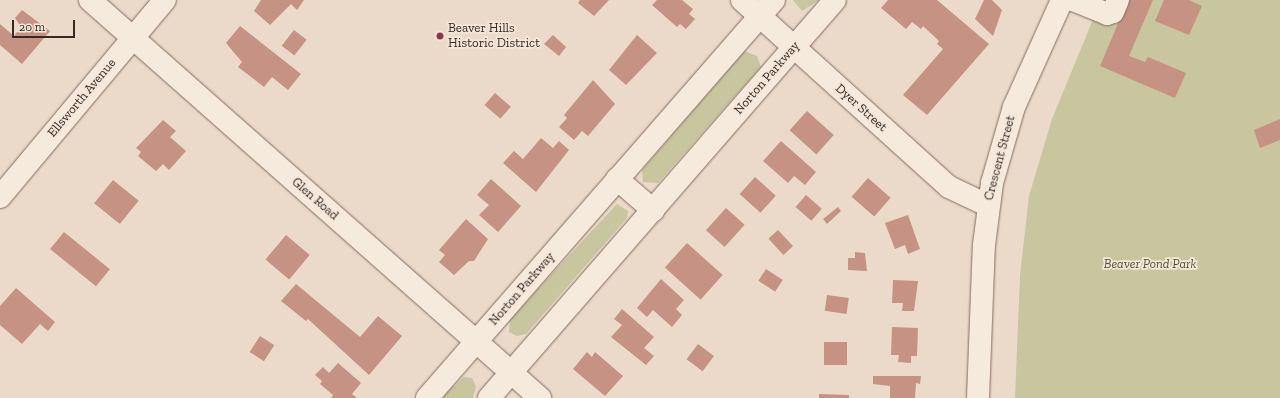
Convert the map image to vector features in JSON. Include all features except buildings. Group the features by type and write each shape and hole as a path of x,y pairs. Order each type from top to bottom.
{"street":[{"name":"Glen Road","path":"90,0 132,39 540,398"},
{"name":"Ellsworth Avenue","path":"0,197 166,0"},
{"name":"Dyer Street","path":"742,0 949,187 987,205"},
{"name":"Norton Parkway","path":"427,398 774,0"},
{"name":"Norton Parkway","path":"489,398 835,0"},
{"name":"Crescent Street","path":"978,398 987,205 1014,107 1062,0"},
{"path":"1073,0 1107,14 1113,12 1118,0"},
{"path":"617,179 653,210"}],"green space":[{"path":"793,0 819,0 802,11"},
{"name":"Beaver Pond Park","path":"1101,0 1280,0 1280,398 1015,398 1020,276 1029,196 1052,119"},
{"path":"744,51 757,56 761,67 658,183 643,182 642,170"},
{"path":"617,204 628,211 627,218 526,334 517,336 509,332 510,319"},
{"path":"464,377 472,378 476,386 473,398 441,398"}],"place":[{"name":"Beaver Hills Historic District","path":"440,36"}]}
